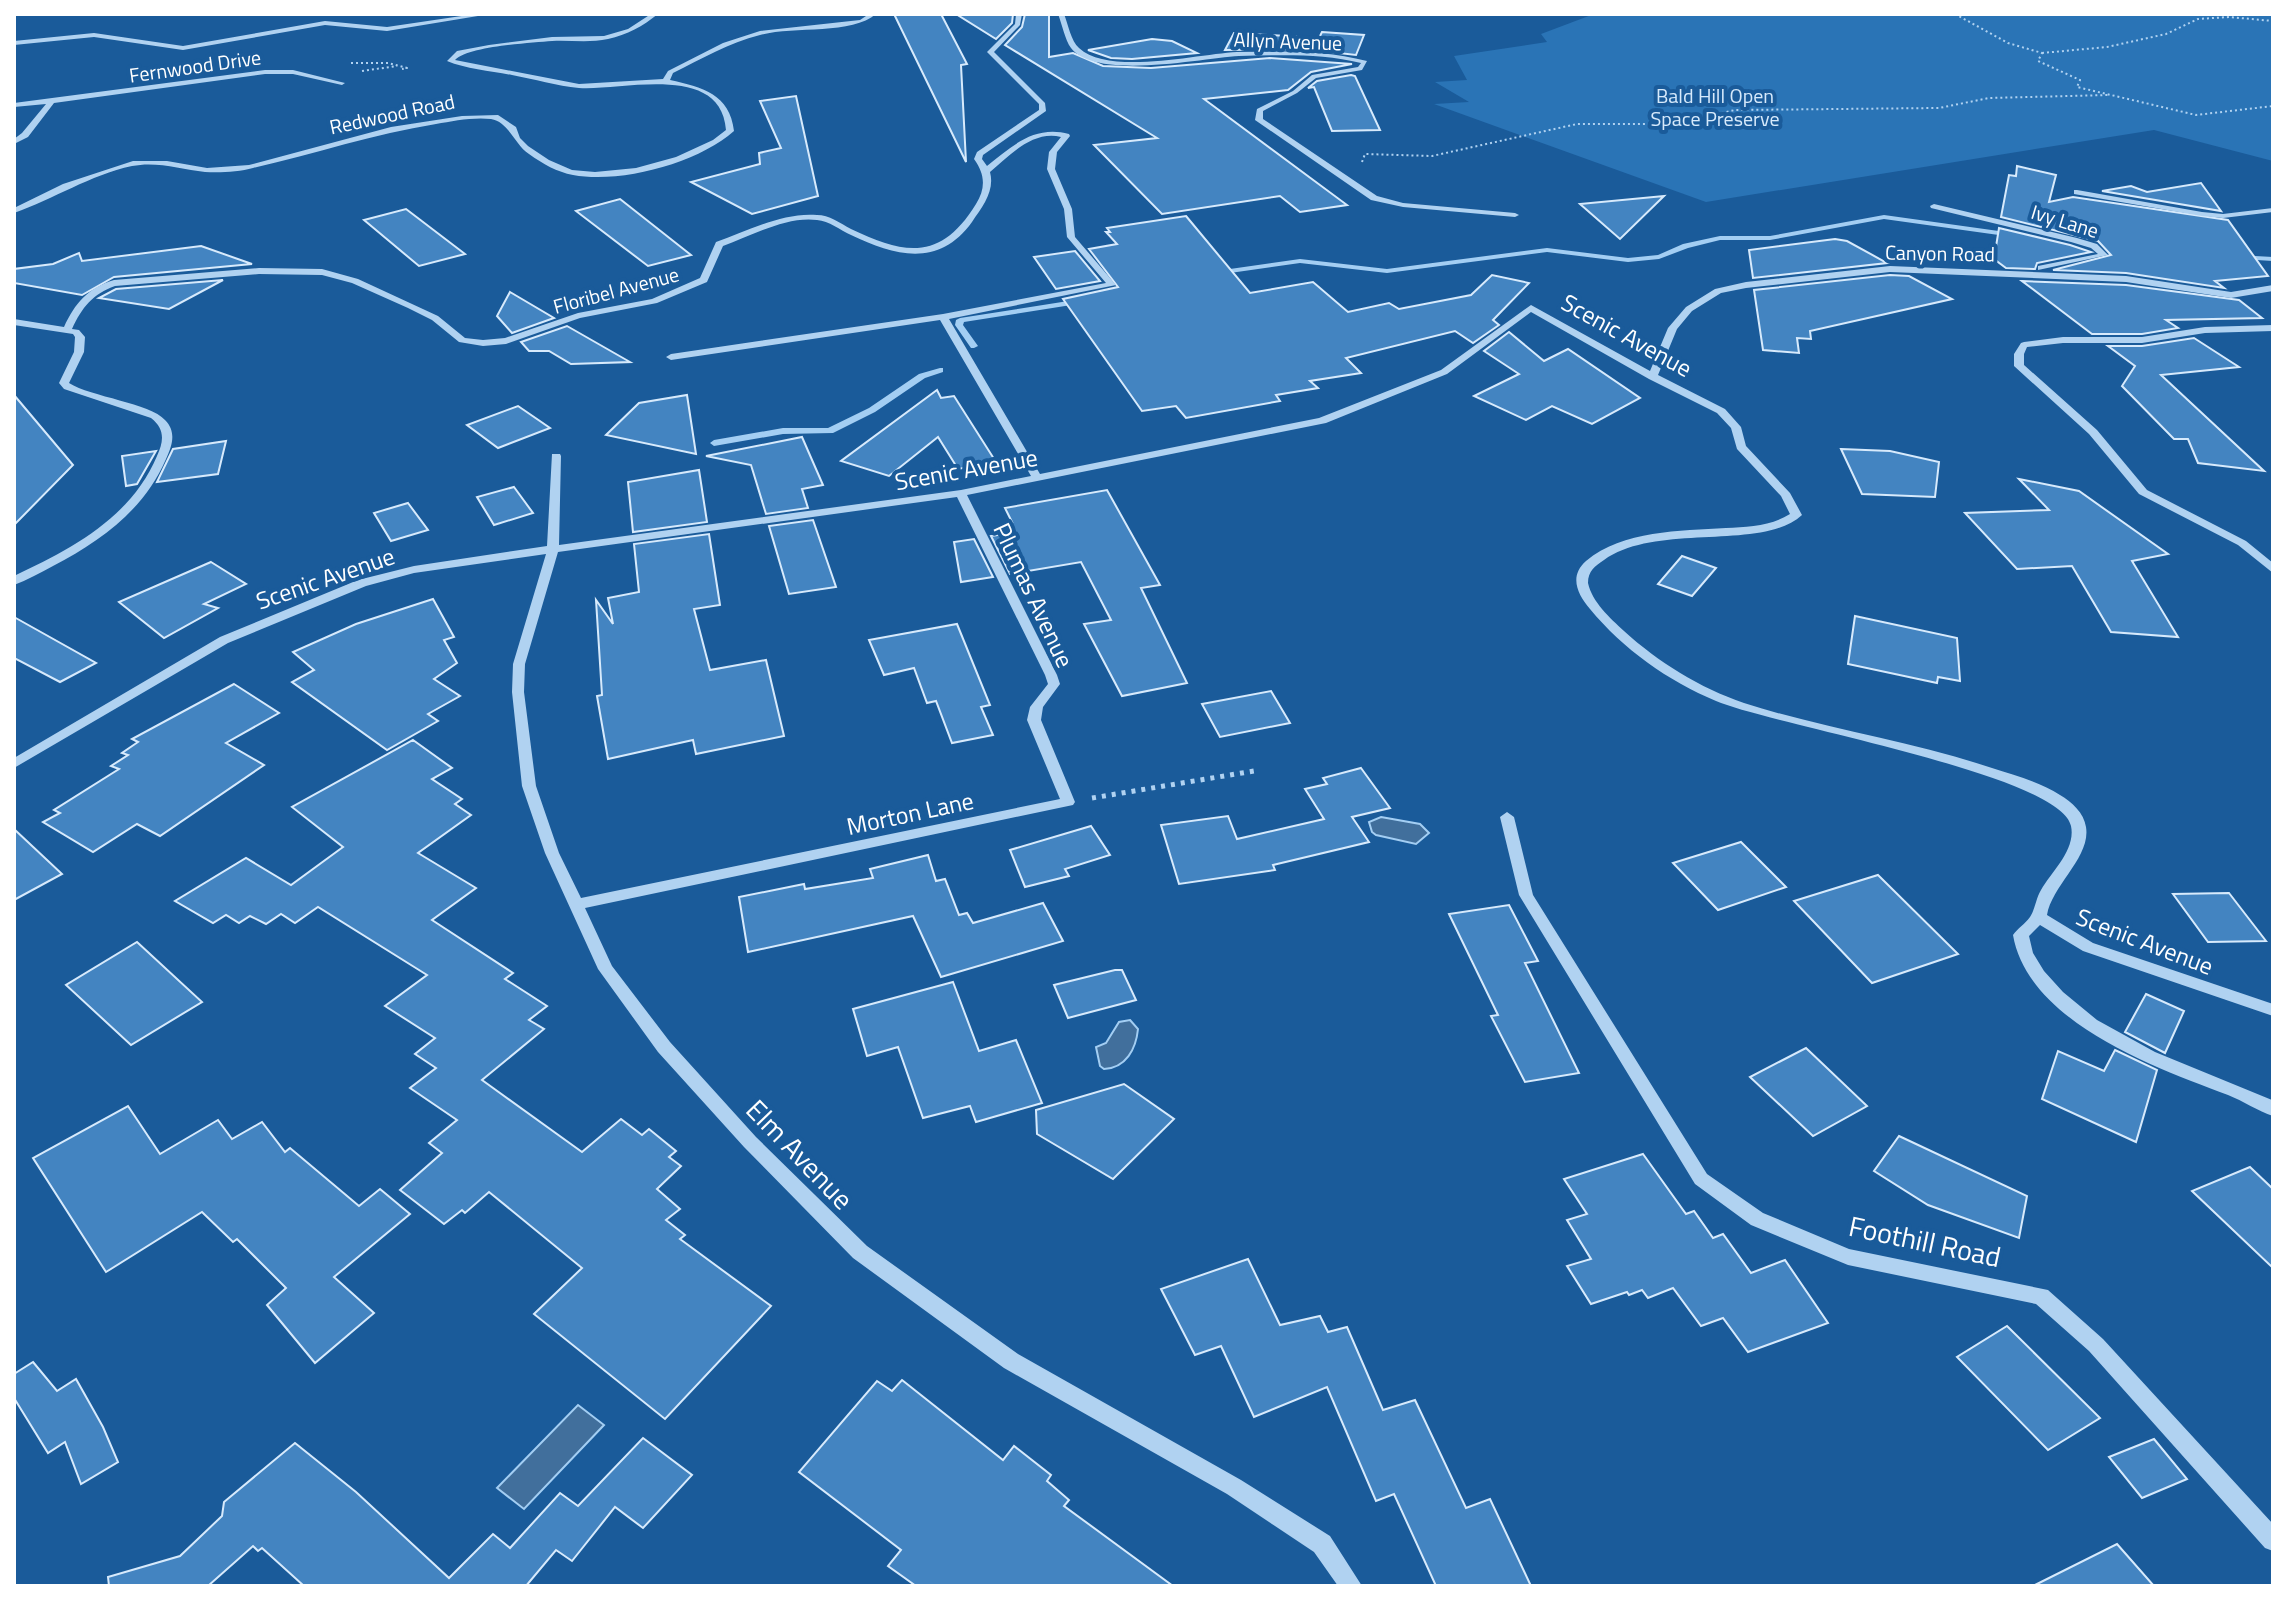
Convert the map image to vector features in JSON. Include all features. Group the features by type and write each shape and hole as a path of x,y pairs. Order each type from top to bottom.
{"street":[{"path":"14,43 94,35 183,48 325,23 387,29 487,14"},
{"path":"655,14 630,30 605,38 552,39 489,47 459,52 450,61 579,86 666,81 670,72 744,37 780,29 862,22 873,14"},
{"name":"Floribel Avenue","path":"67,330 82,298 114,283 291,270 355,281 435,318 462,340 506,341 578,316 676,295 704,280 719,244 788,221 818,216 891,250 910,253 936,248 947,243 974,215 984,197 987,170 978,159 980,154 1042,111 1043,104 990,52 1018,24 1019,14"},
{"name":"Allyn Avenue","path":"1061,14 1074,48 1098,60 1138,62 1249,54 1365,62 1360,69 1307,78 1295,92 1262,106 1259,120 1374,198 1403,205 1515,215"},
{"name":"Fernwood Drive","path":"14,105 265,72 293,72 342,83"},
{"name":"Redwood Road","path":"14,211 66,186 133,163 167,163 207,170 249,167 391,129 462,118 495,117 513,129 522,145 542,159 574,173 637,170 707,147 730,131 727,109 717,99 689,86 666,81"},
{"path":"14,142 25,135 52,101"},
{"path":"671,357 943,317 1112,285 1071,237 1068,209 1051,169 1053,152 1066,136 1038,134 1024,140 987,170"},
{"path":"2077,192 2213,215 2273,210"},
{"name":"Ivy Lane","path":"1934,206 2074,240 2094,246 2104,255 2025,273"},
{"name":"Canyon Road","path":"1652,377 1673,328 1689,309 1718,291 1890,269 2140,280 2231,295 2273,288"},
{"name":"Scenic Avenue","path":"14,764 187,659 265,620 362,583 414,570 553,549 961,493 1322,421 1444,372 1531,308 1652,377 1709,404 1730,419 1741,447 1786,495 1796,515 1790,522 1777,527 1712,530 1644,540 1611,550 1589,565 1581,579 1584,594 1606,620 1647,654 1736,704 1823,730 1925,753 2040,789 2059,799 2075,815 2079,833 2073,853 2039,904 2039,917 2088,947 2273,1010"},
{"path":"943,317 1038,479"},
{"path":"14,322 67,330 80,337 79,352 64,383 67,387 155,416 168,429 167,445 150,482 103,531 73,552 14,581"},
{"path":"2273,328 2205,330 2142,340 2041,341 2024,345 2019,354 2019,366 2093,432 2143,492 2242,543 2273,569"},
{"name":"Elm Avenue","path":"556,456 553,549 519,664 518,692 529,786 575,905 606,969 664,1047 750,1142 860,1252 1011,1361 1234,1487 1322,1544 1351,1586"},
{"name":"Plumas Avenue","path":"961,493 1051,675 1054,684 1037,707 1034,720 1068,802"},
{"name":"Morton Lane","path":"575,905 1068,802"},
{"name":"Foothill Road","path":"1507,817 1526,895 1701,1179 1757,1219 1848,1257 2041,1296 2096,1345 2273,1540"},
{"path":"2039,917 2021,935 2023,955 2043,983 2074,1013 2103,1034 2148,1057 2273,1109"}],"path":[{"path":"1955,14 2008,43 2042,53 2107,47 2166,34 2198,19 2229,17 2273,21"},
{"path":"2042,53 2038,61 2080,80 2077,87 2108,95 2196,115 2273,106"},
{"path":"362,71 398,66"},
{"path":"1364,168 1362,160 1365,154 1432,156 1577,124 1674,124 1735,110 1939,108 1989,98 2108,95"},
{"path":"1068,802 1254,771"}],"green space":[{"name":"Bald Hill Open Space Preserve","path":"1594,14 2273,14 2273,161 2154,130 1706,202 1434,104 1469,102 1435,82 1467,80 1454,56 1547,42 1541,34"}],"shaded area":[{"path":"1381,817 1420,824 1429,833 1416,844 1376,835 1369,822"},
{"path":"1130,1020 1138,1029 1132,1050 1124,1061 1104,1069 1100,1066 1096,1047 1106,1043 1119,1022"},
{"path":"578,1405 604,1425 524,1509 497,1488"}],"building":[{"path":"894,14 941,14 967,64 961,65 966,162"},
{"path":"956,14 1013,14 1012,23 996,39"},
{"path":"1025,14 1049,14 1049,57 1073,53 1103,66 1151,68 1270,58 1352,64 1311,72 1288,90 1204,99 1347,205 1300,212 1280,196 1162,214 1094,145 1157,138 1005,45 1022,27"},
{"path":"1322,32 1364,35 1356,55 1303,49 1225,50 1234,33 1319,38"},
{"path":"1152,39 1172,41 1197,53 1132,59 1111,58 1088,50"},
{"path":"1355,76 1380,130 1332,131 1314,87 1308,88 1317,81"},
{"path":"796,96 818,196 752,214 691,182 760,164 759,153 781,148 760,101"},
{"path":"2017,166 2056,175 2049,202 2073,197 2228,220 2268,276 2215,281 2224,288 2126,273 2053,270 2111,255 2098,241 2001,217 2009,175 2016,176"},
{"path":"2201,183 2221,211 2102,191 2131,186 2147,192"},
{"path":"1664,196 1620,239 1580,204"},
{"path":"620,199 691,255 648,266 576,211"},
{"path":"406,209 465,254 419,266 364,220"},
{"path":"1186,216 1250,293 1313,282 1348,312 1389,303 1399,309 1471,295 1492,275 1529,283 1493,320 1499,325 1473,343 1455,331 1346,358 1361,373 1310,381 1318,388 1276,395 1280,401 1186,418 1176,406 1142,411 1063,299 1118,287 1089,249 1117,244 1106,232 1110,232 1107,228"},
{"path":"1999,228 2091,252 2037,263 2035,269 2006,268 1994,259"},
{"path":"1835,239 1847,241 1887,263 1753,278 1749,250"},
{"path":"201,246 252,264 114,277 82,295 14,283 14,269 53,264 79,253 82,261"},
{"path":"1075,251 1100,281 1056,289 1034,257"},
{"path":"1890,275 1909,276 1952,299 1810,331 1811,339 1797,338 1799,353 1763,350 1754,290"},
{"path":"223,280 169,309 99,298 116,289"},
{"path":"2022,281 2126,285 2239,300 2262,318 2166,320 2178,328 2142,334 2092,334"},
{"path":"510,292 554,318 512,333 497,316"},
{"path":"567,326 630,362 571,364 549,351 529,351 521,342"},
{"path":"1509,332 1544,361 1568,349 1640,398 1592,424 1552,406 1526,420 1474,396 1519,374 1484,351"},
{"path":"2194,338 2239,367 2161,375 2264,471 2198,463 2188,439 2174,439 2122,386 2135,366 2108,346 2142,346"},
{"path":"937,390 941,398 954,396 996,462 958,469 938,437 889,476 841,461"},
{"path":"14,395 73,465 14,525"},
{"path":"687,395 696,454 606,435 639,403"},
{"path":"518,406 550,428 498,448 467,425"},
{"path":"802,437 823,485 802,489 808,508 766,514 751,465 706,456"},
{"path":"226,441 218,474 157,482 173,449"},
{"path":"1841,449 1890,451 1939,462 1935,497 1862,494"},
{"path":"156,451 137,484 126,486 122,456"},
{"path":"699,470 707,522 633,532 628,482"},
{"path":"2019,479 2079,491 2168,554 2132,561 2178,637 2111,632 2072,566 2017,569 1965,513 2049,510"},
{"path":"514,487 533,513 494,525 477,497"},
{"path":"1107,490 1160,585 1141,588 1187,683 1122,696 1084,624 1111,620 1081,562 1010,574 991,536 1011,533 1006,523 1012,522 1005,508"},
{"path":"408,503 428,530 391,541 374,513"},
{"path":"813,520 836,587 789,594 769,526"},
{"path":"709,534 720,605 694,609 710,670 766,660 784,736 696,754 693,740 608,759 597,696 602,695 596,600 613,624 608,598 639,592 634,544"},
{"path":"974,539 993,577 961,582 954,542"},
{"path":"1682,556 1716,568 1692,596 1658,584"},
{"path":"211,562 246,584 204,604 218,608 164,638 119,602"},
{"path":"433,599 454,637 444,640 457,663 434,679 460,696 428,714 438,721 387,750 292,682 314,670 293,652 356,624"},
{"path":"1855,616 1957,638 1960,681 1938,677 1937,683 1848,664"},
{"path":"14,617 96,663 60,682 14,658"},
{"path":"957,624 990,705 981,707 993,735 952,743 936,701 927,703 914,668 884,675 869,640"},
{"path":"234,684 279,713 226,743 264,765 160,836 137,824 93,852 43,822 60,813 54,810 119,769 111,766 128,755 122,753 138,742 132,739"},
{"path":"1271,691 1290,723 1220,737 1202,704"},
{"path":"413,740 452,768 432,779 462,799 455,804 471,815 418,853 476,888 432,920 513,973 505,979 547,1006 529,1020 544,1029 482,1080 582,1152 621,1119 642,1135 649,1129 676,1151 669,1157 681,1166 657,1189 680,1209 666,1220 685,1235 680,1239 771,1306 665,1419 534,1314 582,1268 489,1192 465,1213 462,1210 444,1224 400,1190 442,1153 429,1143 457,1120 410,1088 436,1068 415,1054 435,1038 385,1006 427,975 318,907 295,923 281,914 266,924 250,916 239,923 226,915 213,923 175,901 246,858 291,885 343,847 292,807"},
{"path":"1361,768 1390,808 1352,817 1369,842 1273,865 1275,870 1179,884 1161,825 1228,816 1237,839 1324,819 1305,789 1327,784 1323,778"},
{"path":"1091,826 1110,855 1065,869 1069,876 1025,887 1010,850"},
{"path":"14,829 62,874 14,900"},
{"path":"1741,842 1786,887 1718,910 1673,863"},
{"path":"928,855 936,881 945,879 959,915 967,913 973,923 1043,903 1063,941 941,977 913,916 748,952 739,897 804,884 805,889 873,878 870,869"},
{"path":"1878,875 1958,954 1872,983 1794,901"},
{"path":"2229,893 2266,941 2208,942 2173,894"},
{"path":"1509,905 1538,961 1525,963 1579,1073 1525,1082 1491,1016 1498,1015 1449,914"},
{"path":"137,942 202,1002 131,1045 66,985"},
{"path":"1122,970 1136,1000 1068,1018 1054,985"},
{"path":"953,982 979,1051 1016,1040 1042,1103 976,1122 970,1106 923,1118 898,1047 867,1056 853,1009"},
{"path":"2146,994 2184,1011 2165,1053 2125,1032"},
{"path":"1806,1048 1867,1106 1813,1136 1750,1077"},
{"path":"2115,1050 2157,1070 2136,1142 2042,1099 2058,1051 2104,1071"},
{"path":"1124,1084 1174,1119 1113,1179 1037,1134 1036,1110"},
{"path":"128,1106 160,1154 218,1120 232,1139 262,1122 285,1152 290,1148 359,1206 380,1189 410,1214 334,1277 374,1313 315,1363 267,1305 286,1288 237,1239 233,1242 202,1212 106,1272 33,1158"},
{"path":"1899,1136 2027,1196 2019,1238 1928,1205 1874,1171"},
{"path":"1643,1154 1686,1214 1694,1211 1713,1238 1723,1234 1751,1273 1785,1260 1828,1323 1748,1352 1723,1318 1701,1326 1673,1288 1648,1298 1642,1290 1591,1304 1567,1266 1591,1259 1567,1220 1587,1214 1564,1179"},
{"path":"2250,1167 2273,1189 2273,1268 2192,1191"},
{"path":"1248,1259 1280,1325 1320,1316 1328,1332 1347,1327 1383,1410 1415,1400 1466,1508 1490,1499 1531,1586 1436,1586 1394,1494 1376,1501 1327,1387 1254,1417 1221,1346 1195,1355 1161,1289"},
{"path":"2007,1326 2100,1418 2048,1450 1957,1357"},
{"path":"33,1362 57,1391 76,1379 103,1427 118,1462 81,1484 65,1442 48,1453 14,1398 14,1374"},
{"path":"902,1380 1003,1460 1014,1446 1051,1475 1047,1481 1069,1500 1064,1506 1173,1586 916,1586 888,1566 901,1550 799,1472 877,1381 892,1391"},
{"path":"643,1438 692,1475 643,1528 615,1507 572,1561 556,1550 526,1586 304,1586 262,1548 258,1551 253,1546 208,1586 109,1586 108,1577 180,1556 222,1516 224,1502 295,1443 356,1492 449,1578 493,1534 510,1548 560,1493 578,1506"},
{"path":"2154,1439 2187,1479 2142,1498 2109,1457"},
{"path":"2117,1544 2154,1586 2033,1586"}],"waterway":[{"path":"1216,273 1300,261 1387,271 1547,250 1628,260 1659,257 1686,246 1720,238 1770,238 1884,217 2013,235"},
{"path":"2240,257 2273,259"},
{"path":"974,346 959,325 960,320 1081,301"},
{"path":"714,443 783,431 830,431 872,410 922,376 940,370"}]}
